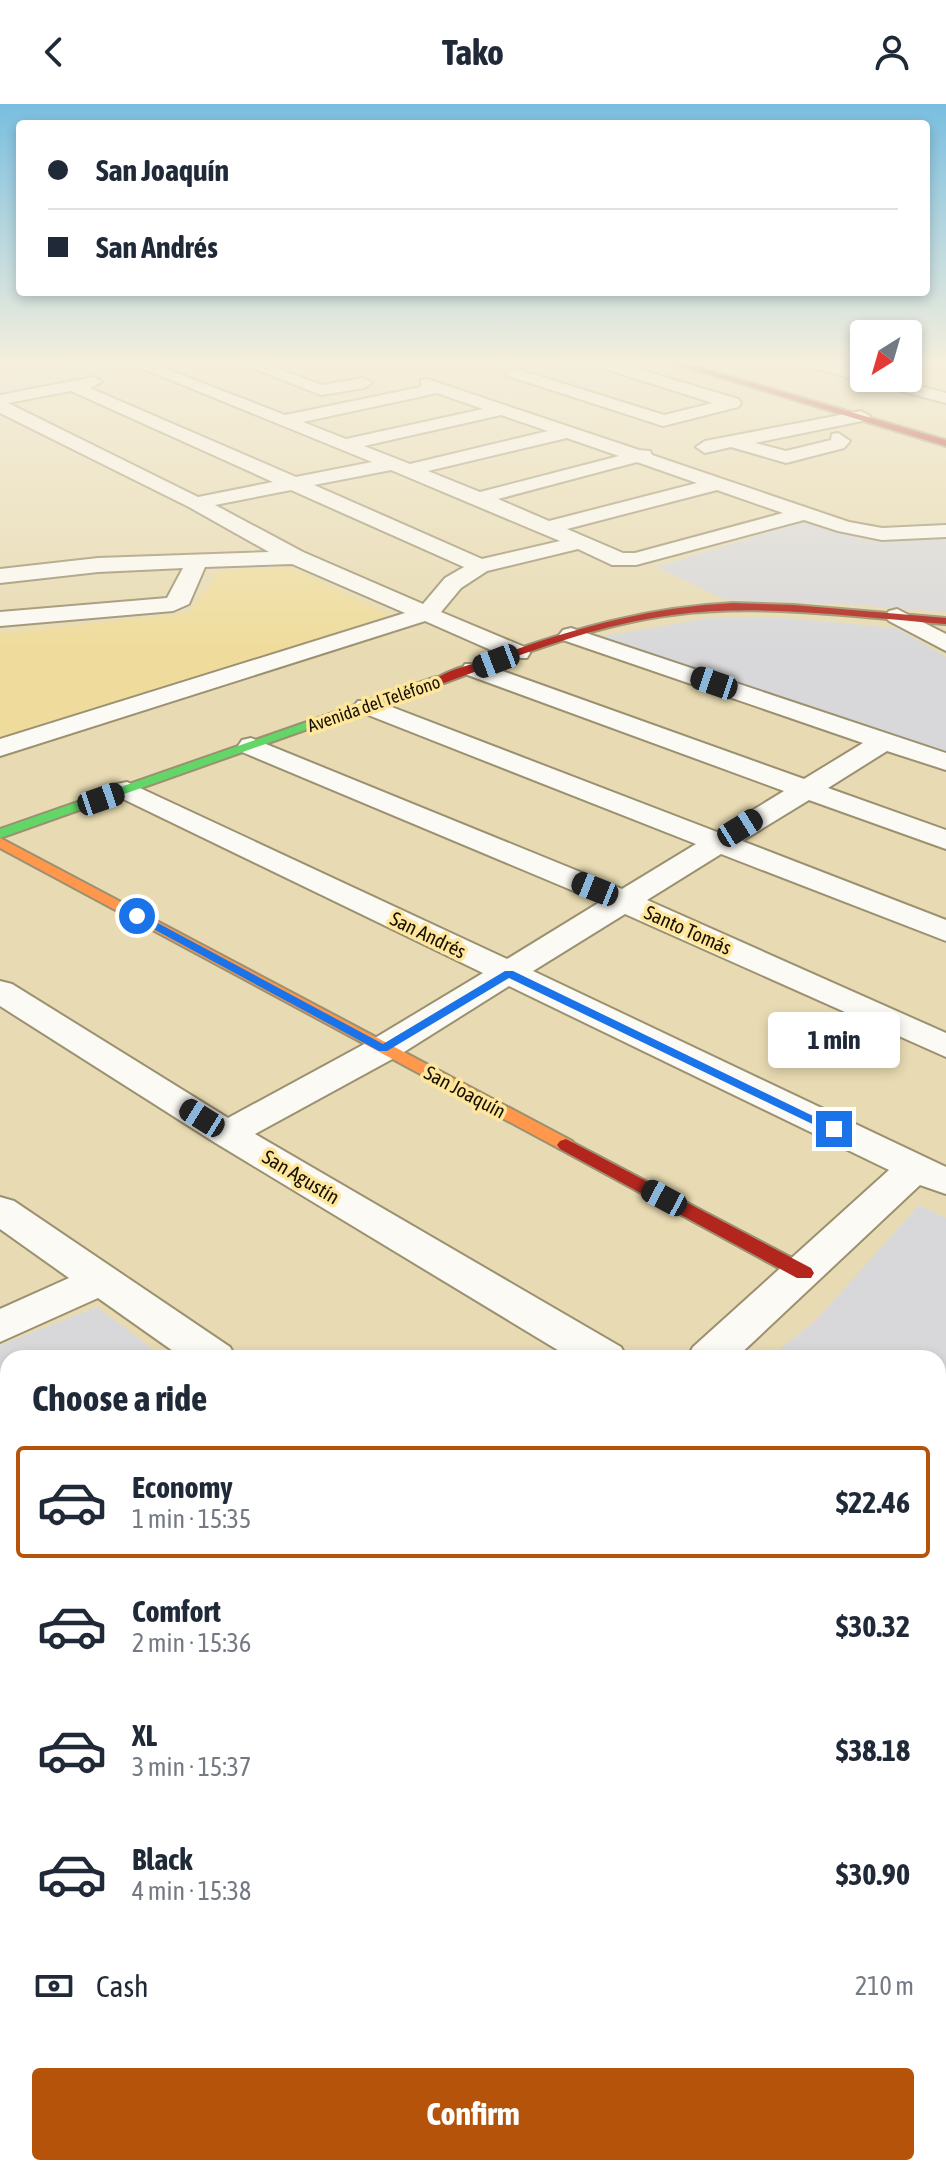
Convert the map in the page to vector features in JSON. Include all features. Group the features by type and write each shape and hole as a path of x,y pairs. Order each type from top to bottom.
{"street":[{"path":"108,460 295,557 518,653"},
{"path":"237,460 480,566"},
{"path":"382,460 620,560 636,559 805,513"},
{"path":"196,503 436,460"},
{"path":"479,498 622,460"},
{"path":"652,460 805,513 877,534 946,531"},
{"path":"546,528 719,483"},
{"path":"0,748 428,613 453,583 480,566 579,543"},
{"path":"0,576 98,565 295,557"},
{"path":"0,619 173,604 181,599 197,561"},
{"name":"Avenida del Teléfono","path":"0,834 518,653 621,621 701,608 781,607 946,621"},
{"path":"897,616 946,644"},
{"path":"571,635 946,762"},
{"path":"474,669 946,840"},
{"path":"367,706 946,931"},
{"path":"227,1134 383,1049 885,741"},
{"name":"Santo Tomás","path":"251,746 623,901 946,1046"},
{"name":"San Andrés","path":"127,790 931,1175"},
{"name":"San Joaquín","path":"0,842 804,1273"},
{"name":"San Agustín","path":"0,991 227,1134 592,1350"},
{"path":"718,1350 804,1273 931,1175"},
{"path":"0,1210 202,1350"},
{"path":"0,1327 100,1280"}],"shaded area":[{"path":"801,522 869,541 946,539 946,612 726,600 656,567"},
{"path":"289,567 391,616 0,741 0,634 189,613 219,572"},
{"path":"714,617 775,617 897,628 946,657 946,755 592,638"},
{"path":"919,1205 946,1218 946,1350 779,1350 817,1319"},
{"path":"97,1307 153,1350 0,1350 0,1345"}],"traffic: fast":[{"path":"0,834 440,680"}],"traffic: slow":[{"path":"0,842 566,1145"}],"traffic: jam":[{"path":"440,680 570,635 636,618 703,608 825,610 946,621"},
{"path":"566,1145 804,1273"}],"route":[{"path":"137,916 383,1049 509,973 834,1129"}]}
